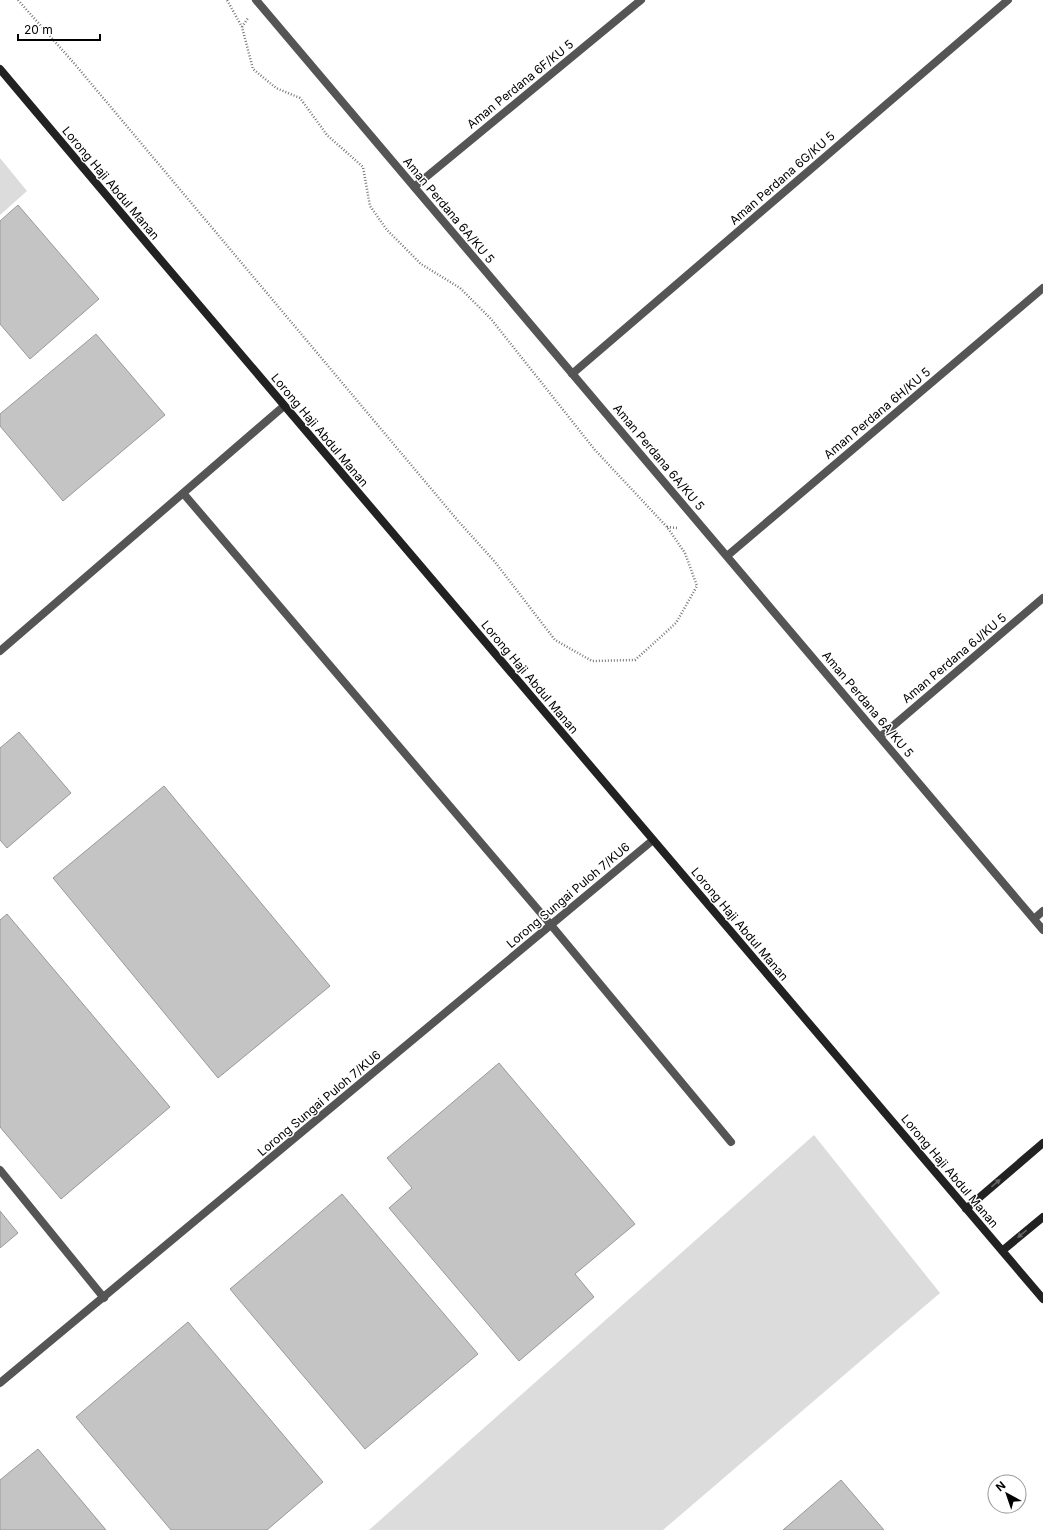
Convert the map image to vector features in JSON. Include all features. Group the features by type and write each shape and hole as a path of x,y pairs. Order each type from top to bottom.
{"street":[{"name":"Aman Perdana 6F/KU 5","path":"414,187 641,0"},
{"name":"Aman Perdana 6G/KU 5","path":"572,374 1008,0"},
{"name":"Aman Perdana 6A/KU 5","path":"259,1 414,187 1043,930"},
{"name":"Lorong Haji Abdul Manan","path":"0,69 284,406 1043,1299"},
{"name":"Aman Perdana 6H/KU 5","path":"727,556 1043,288"},
{"path":"0,651 284,406"},
{"path":"183,493 551,925 730,1142"},
{"name":"Aman Perdana 6J/KU 5","path":"880,737 1043,598"},
{"name":"Lorong Sungai Puloh 7/KU6","path":"0,1383 653,840"},
{"path":"1034,919 1043,911"},
{"path":"966,1209 1043,1143"},
{"path":"0,1170 104,1298"},
{"path":"1002,1251 1043,1217"}],"path":[{"path":"18,0 124,123 459,522 495,562 555,640 592,661 635,660 676,623 697,586 685,553 666,527 595,450 491,319 460,288 421,264 387,230 370,206 363,167 327,135 300,98 276,88 253,69 242,27 227,0"}],"shaded area":[{"path":"0,158 27,191 0,215"},
{"path":"814,1135 940,1293 663,1530 369,1530"}],"building":[{"path":"18,205 99,299 30,359 0,324 0,221"},
{"path":"96,334 165,415 63,501 0,426 0,414"},
{"path":"19,732 71,793 7,848 0,840 0,748"},
{"path":"164,786 330,986 218,1078 53,878"},
{"path":"7,914 170,1107 61,1199 0,1127 0,920"},
{"path":"499,1063 635,1224 575,1274 594,1297 519,1361 389,1208 412,1188 387,1158"},
{"path":"342,1194 478,1354 365,1449 230,1289"},
{"path":"0,1211 18,1233 0,1248"},
{"path":"188,1322 323,1482 267,1530 171,1530 76,1417"},
{"path":"38,1449 106,1530 0,1530 0,1480"},
{"path":"841,1480 884,1530 783,1530"}]}
